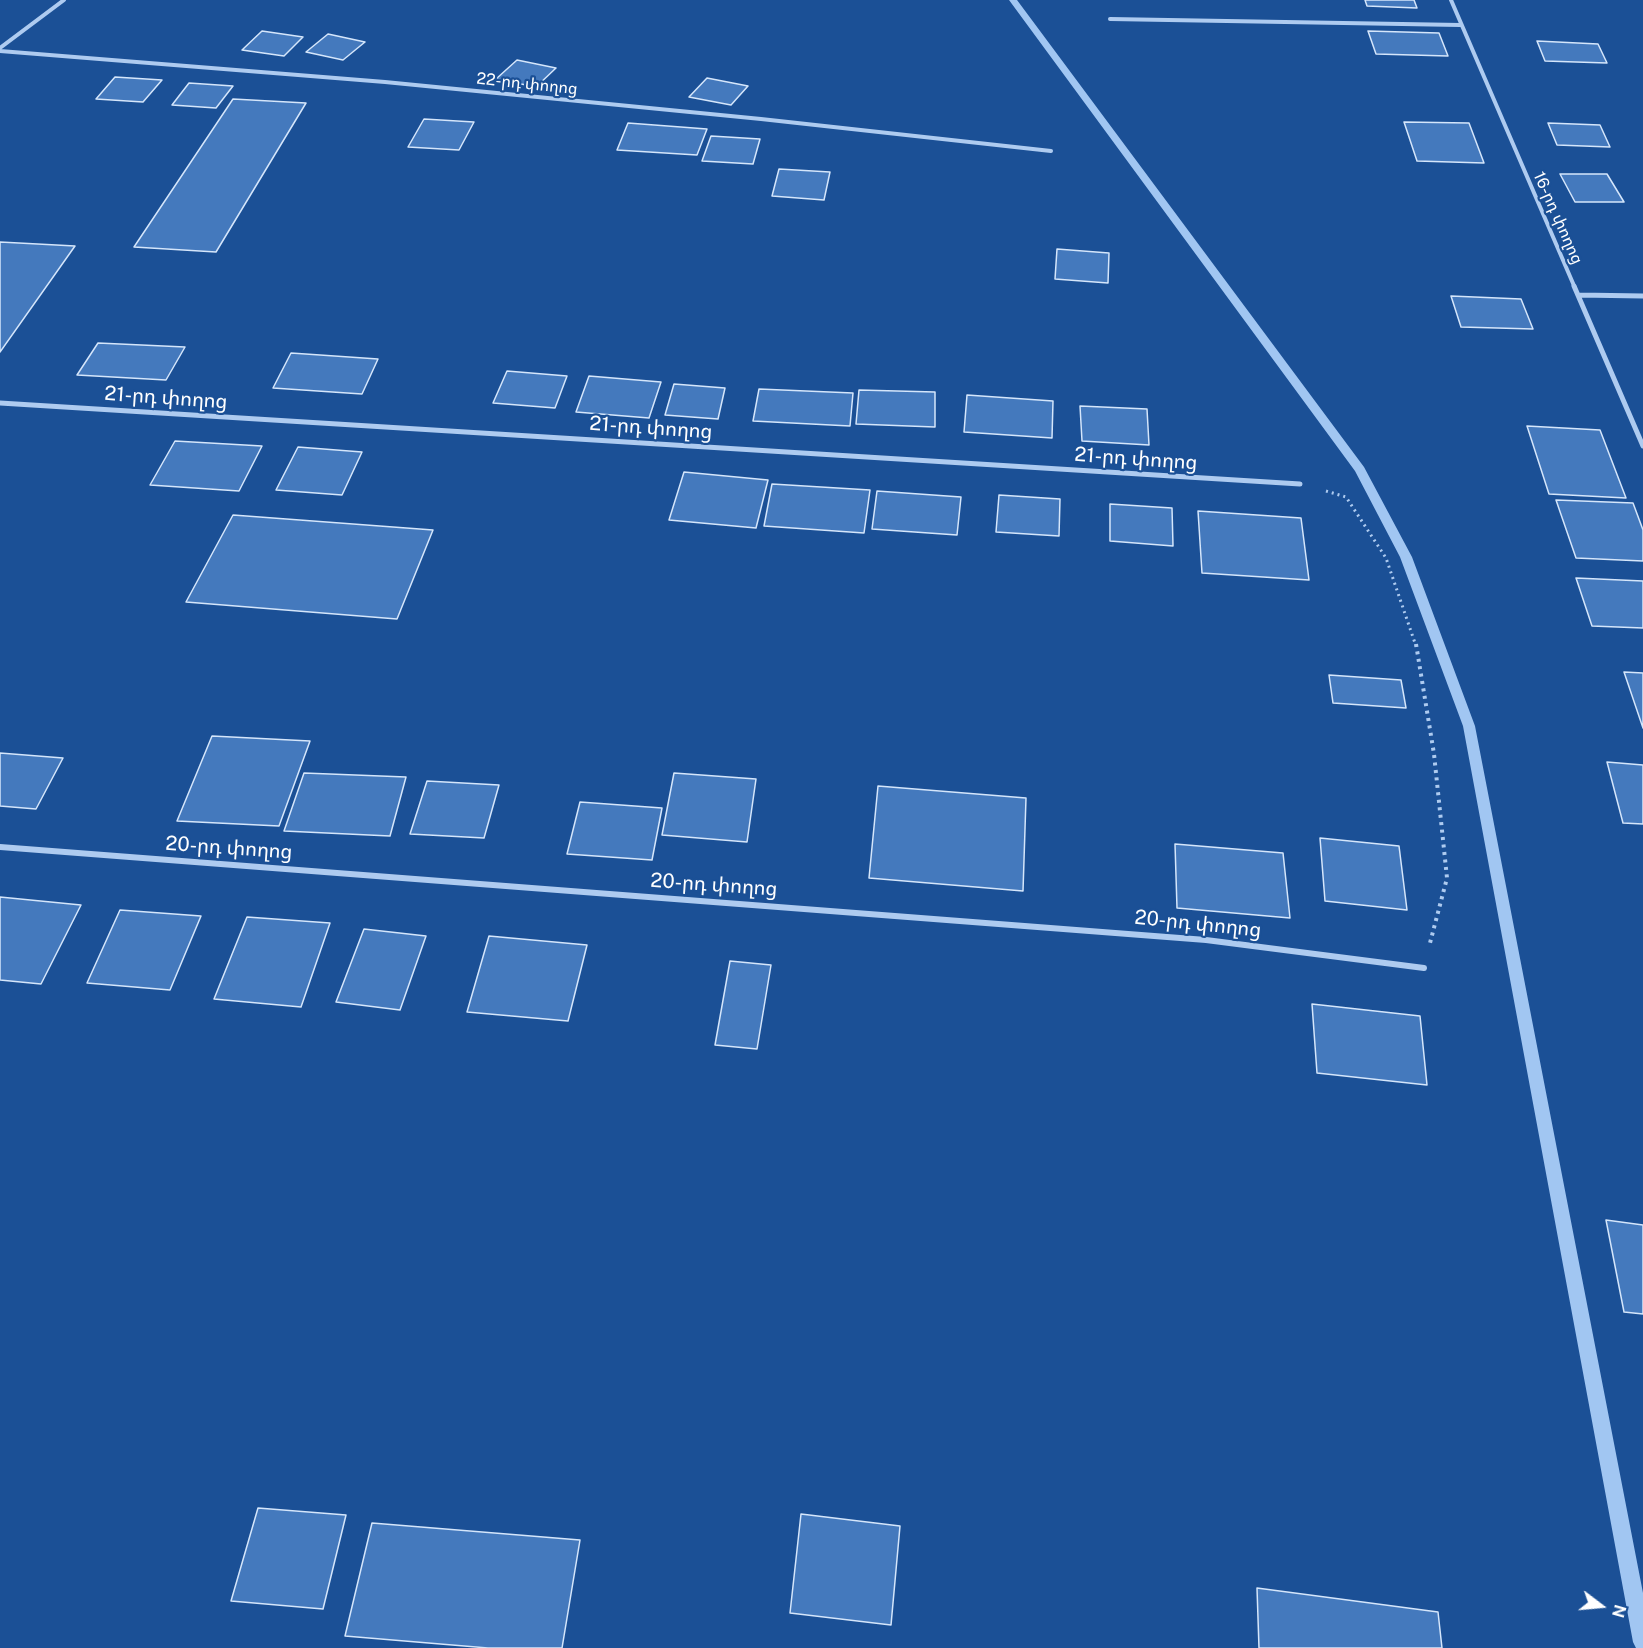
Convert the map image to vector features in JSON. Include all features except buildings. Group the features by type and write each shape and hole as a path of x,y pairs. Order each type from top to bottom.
{"street":[{"path":"0,50 64,0"},
{"name":"16-րդ փողոց","path":"1451,0 1643,446"},
{"path":"1110,19 1460,25"},
{"name":"22-րդ փողոց","path":"0,50 385,82 1051,151"},
{"path":"1579,295 1643,296"},
{"name":"21-րդ փողոց","path":"0,403 1300,484"},
{"name":"20-րդ փողոց","path":"0,847 1206,940 1424,968"}],"path":[{"path":"1300,484 1346,497 1386,558 1416,643 1434,754 1447,878 1424,968"}],"waterway":[{"path":"1013,0 1360,470 1406,557 1469,726 1643,1642"}]}
